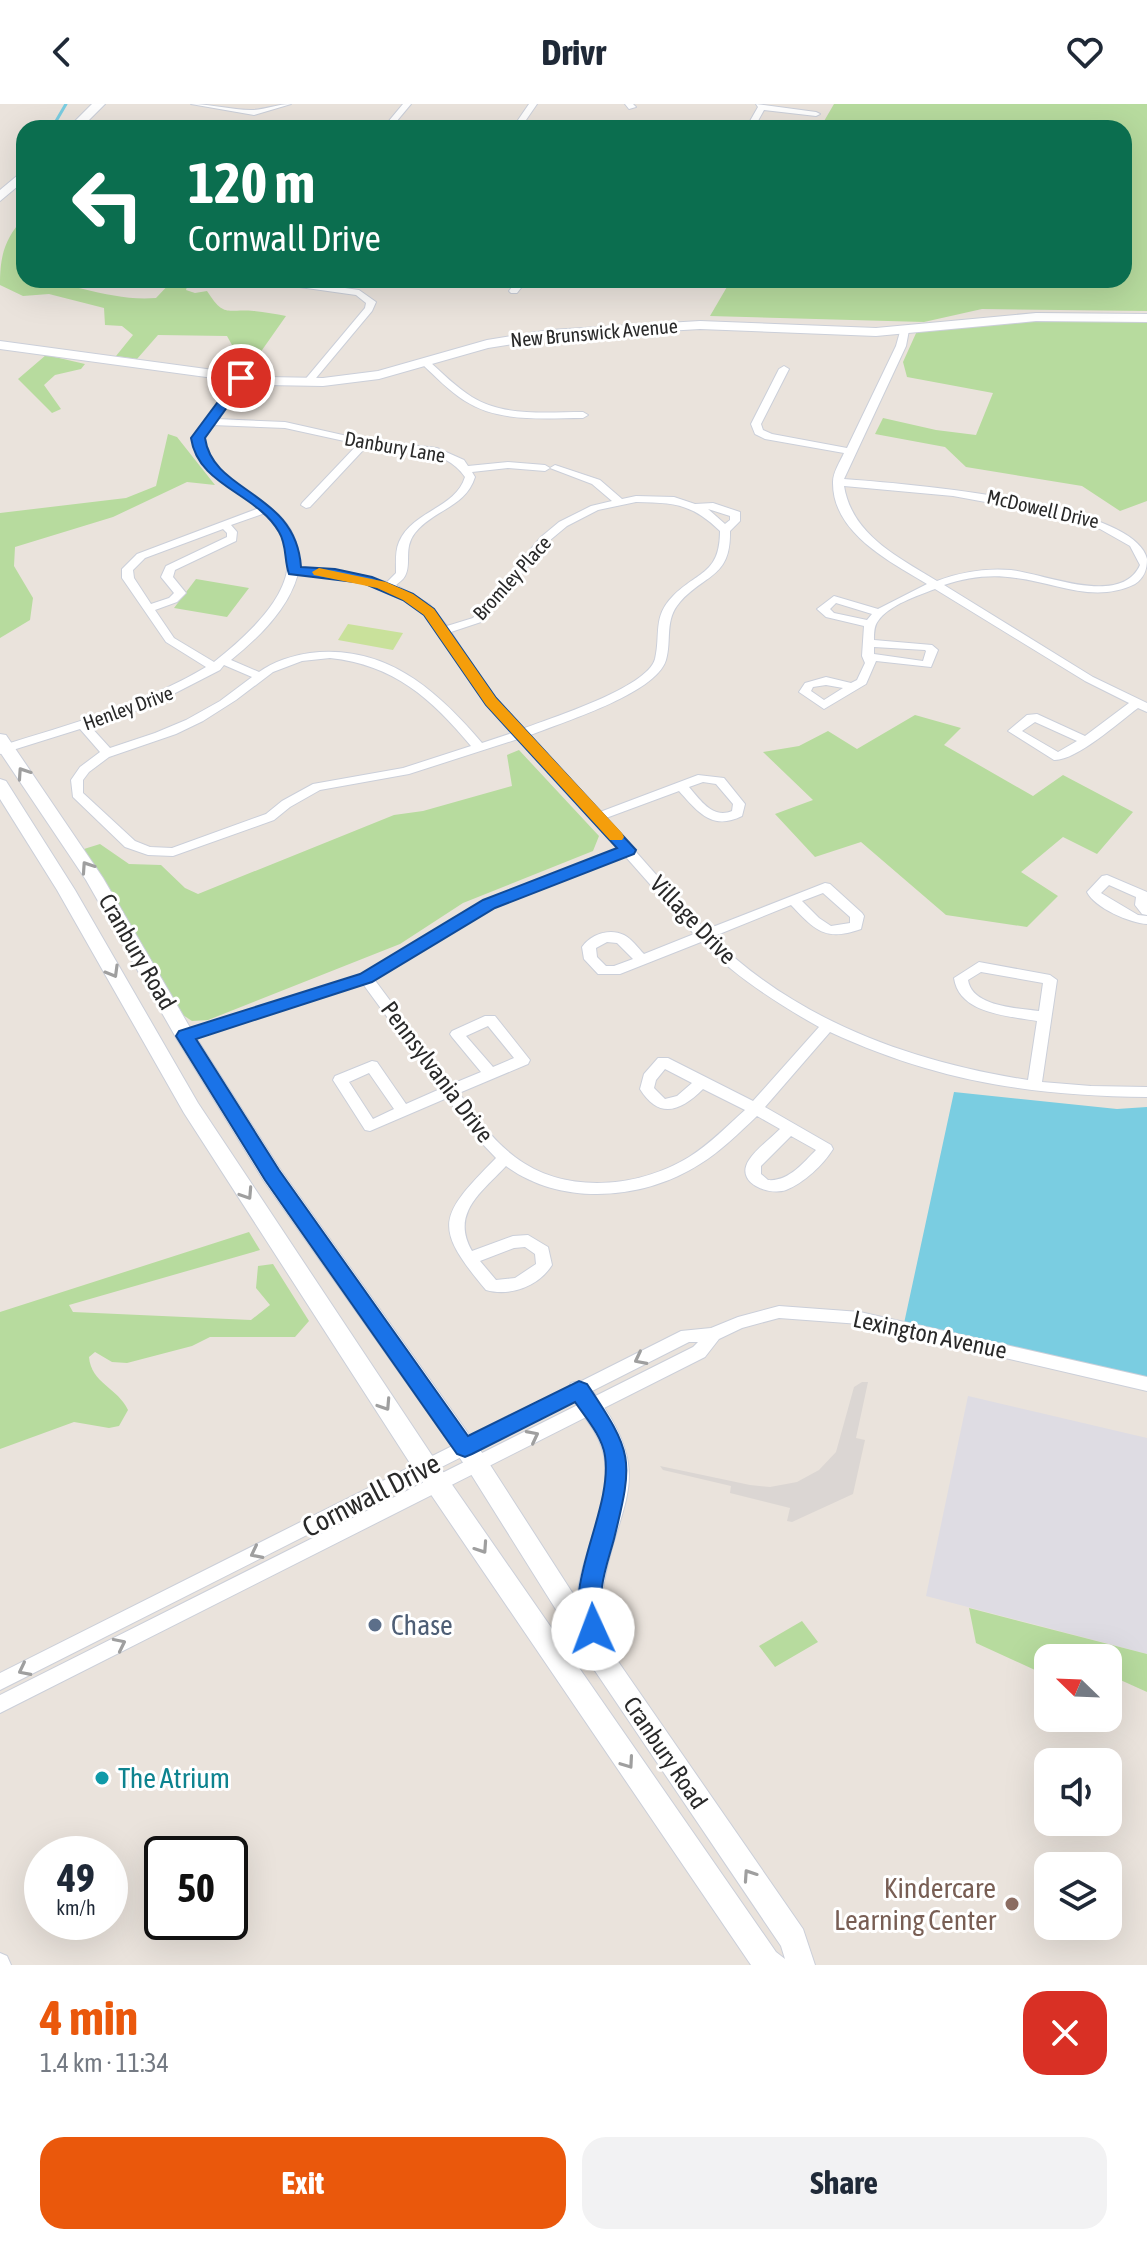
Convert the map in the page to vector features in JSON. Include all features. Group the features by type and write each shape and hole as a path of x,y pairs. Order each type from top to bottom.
{"main road":[{"path":"82,120 99,104"},
{"path":"0,197 16,182"},
{"name":"New Brunswick Avenue","path":"0,345 241,378 308,382 361,378 487,344 528,337 672,326 729,325 844,332 904,330 1036,317 1147,318"},
{"name":"Cranbury Road","path":"2,746 94,878 185,1036 272,1175 471,1456 596,1651 793,1939 801,1965"},
{"name":"Cranbury Road","path":"0,785 66,890 191,1108 432,1476 766,1962 773,1965"},
{"path":"585,1398 607,1432 615,1453 618,1481 591,1587 590,1606 596,1651"}],"street":[{"path":"195,104 254,113 287,104"},
{"path":"394,120 407,104"},
{"path":"761,106 816,114"},
{"path":"308,382 369,309 371,302 359,293 325,288"},
{"path":"904,330 901,346 849,451 838,482 842,503 861,533 879,550 1089,679 1142,705"},
{"path":"425,362 472,401 486,407 530,414 583,415"},
{"path":"784,369 756,424 759,432 769,437 849,451"},
{"path":"241,378 198,438 200,451 207,465 265,509 287,532 293,547 294,571"},
{"name":"Danbury Lane","path":"211,422 285,425 365,443 443,453 457,459 468,469 470,480 464,493 425,517 407,537 401,552 401,574 388,587"},
{"path":"306,505 365,443"},
{"path":"468,469 508,465 550,468 596,482 618,501"},
{"name":"McDowell Drive","path":"838,482 983,495 1106,523 1142,541 1147,559 1144,570 1134,580 1113,588 1071,589 1005,573 963,576 936,585"},
{"name":"Bromley Place","path":"444,631 477,620 497,592 522,570 545,539 579,515 618,501 651,498 695,506 716,518 725,530"},
{"path":"478,746 433,696 412,680 374,661 348,656 320,656 292,661 259,676 195,720 93,760 80,773 77,794 130,844 148,851 166,853 270,817 317,787 405,771 521,734 626,692 644,681 660,662 663,652 661,627 676,599 713,571 725,549 725,530 735,521 736,514 713,506 695,506"},
{"path":"259,676 220,665 170,640 128,578 127,569 141,556 265,509"},
{"path":"150,608 173,600 180,593 167,577 170,568 232,539 232,532 225,525"},
{"name":"Village Drive","path":"294,571 351,576 388,587 419,604 438,620 491,702 704,935 757,983 827,1026 917,1062 965,1075 1034,1087 1099,1093 1147,1092"},
{"name":"Henley Drive","path":"2,746 83,725 158,700 220,665 280,605 294,571"},
{"path":"853,687 865,676 871,663 869,624 878,612 936,585"},
{"path":"869,624 830,615 823,609 834,599 878,612"},
{"path":"1086,741 1034,717 1014,731 1058,757 1086,741 1142,705"},
{"path":"83,725 108,754"},
{"path":"597,817 681,786"},
{"path":"185,1036 366,978 489,904 628,850"},
{"path":"1147,911 1142,905 1143,895 1107,879 1094,892 1096,897 1135,919 1147,920"},
{"path":"642,960 794,900"},
{"path":"1034,1087 1045,1017 1050,980 987,967 971,969 961,978 962,990 972,1000 1045,1017"},
{"name":"Pennsylvania Drive","path":"366,978 450,1092 505,1158 537,1176 565,1185 594,1189 638,1186 689,1167 755,1108 827,1026"},
{"path":"403,1111 372,1066 340,1080 370,1126 491,1075 523,1060 490,1019 457,1034 491,1075"},
{"path":"702,1081 685,1101 660,1102 649,1095 646,1084 663,1062 702,1081 755,1108 790,1128 826,1149 791,1182 782,1186 765,1186 754,1176 754,1164 790,1128"},
{"path":"469,1259 455,1235 456,1217 466,1200 505,1158"},
{"name":"Lexington Avenue","path":"713,1334 779,1312 860,1318 1147,1384"},
{"name":"Cornwall Drive","path":"0,1704 585,1398 687,1336 713,1334"},
{"name":"Cornwall Drive","path":"0,1682 432,1476"}],"shaded area":[{"path":"868,1382 856,1438 865,1440 853,1494 792,1522 787,1521 790,1508 730,1493 731,1486 663,1470 660,1466 750,1485 770,1487 797,1482 819,1470 836,1452 854,1387"},
{"path":"968,1396 1147,1438 1147,1654 1122,1647 1122,1644 1109,1644 926,1596"}],"green space":[{"path":"834,104 1147,104 1147,311 982,309 924,322 710,316 726,288 1132,288 1132,120 825,120"},
{"path":"16,228 16,288 79,288 122,297 156,298 165,288 187,288 195,293 207,291 223,309 286,316 248,370 218,369 232,345 227,336 158,335 137,359 116,356 133,335 122,326 105,325 104,308 49,294 23,296 0,285 4,249"},
{"path":"1031,320 1147,322 1147,501 1120,511 1082,486 966,467 945,447 875,434 883,418 976,435 993,393 907,377 903,362 917,331"},
{"path":"46,355 85,364 81,369 55,375 44,385 61,409 52,413 18,379"},
{"path":"168,434 177,437 215,485 187,482 113,517 15,547 14,566 33,598 30,620 0,638 0,513 126,498 156,486"},
{"path":"196,579 249,588 227,617 174,608"},
{"path":"348,624 403,633 393,650 338,640"},
{"path":"915,715 961,728 944,745 1033,796 1063,775 1133,812 1097,854 1063,837 1021,872 1058,896 1027,927 946,915 861,842 815,857 775,814 813,800 763,752 799,746 828,731 857,749"},
{"path":"519,750 599,836 593,851 463,903 400,944 208,1020 192,1021 180,1013 84,849 100,844 129,864 161,865 185,888 198,894 394,815 423,811 512,786 507,755"},
{"path":"249,1232 260,1250 69,1305 73,1312 251,1320 270,1305 256,1288 258,1266 273,1264 309,1321 295,1337 210,1337 192,1346 127,1363 112,1362 95,1352 89,1357 91,1366 128,1410 119,1426 109,1428 74,1422 0,1449 0,1312"},
{"path":"969,1608 1108,1644 1034,1644 1034,1670 976,1643"},
{"path":"802,1621 818,1642 775,1667 759,1646"},
{"path":"1122,1648 1147,1654 1147,1692 1122,1681"}],"water":[{"path":"954,1092 1117,1109 1147,1107 1147,1384 903,1328"}],"waterway":[{"path":"57,120 66,104"}],"slow traffic":[{"path":"319,572 351,576 395,590 438,620 462,662 491,702 616,837"}],"place":[{"name":"Chase","path":"375,1625"},
{"name":"The Atrium","path":"102,1778"},
{"name":"Kindercare Learning Center","path":"1012,1904"}],"route":[{"path":"241,378 198,438 207,465 273,515 293,547 294,571 335,573 388,587 419,604 438,620 462,662 491,702 628,850 539,882 489,904 366,978 185,1036 272,1175 465,1448 579,1390 607,1432 615,1453 618,1481 591,1587 593,1629"}]}
